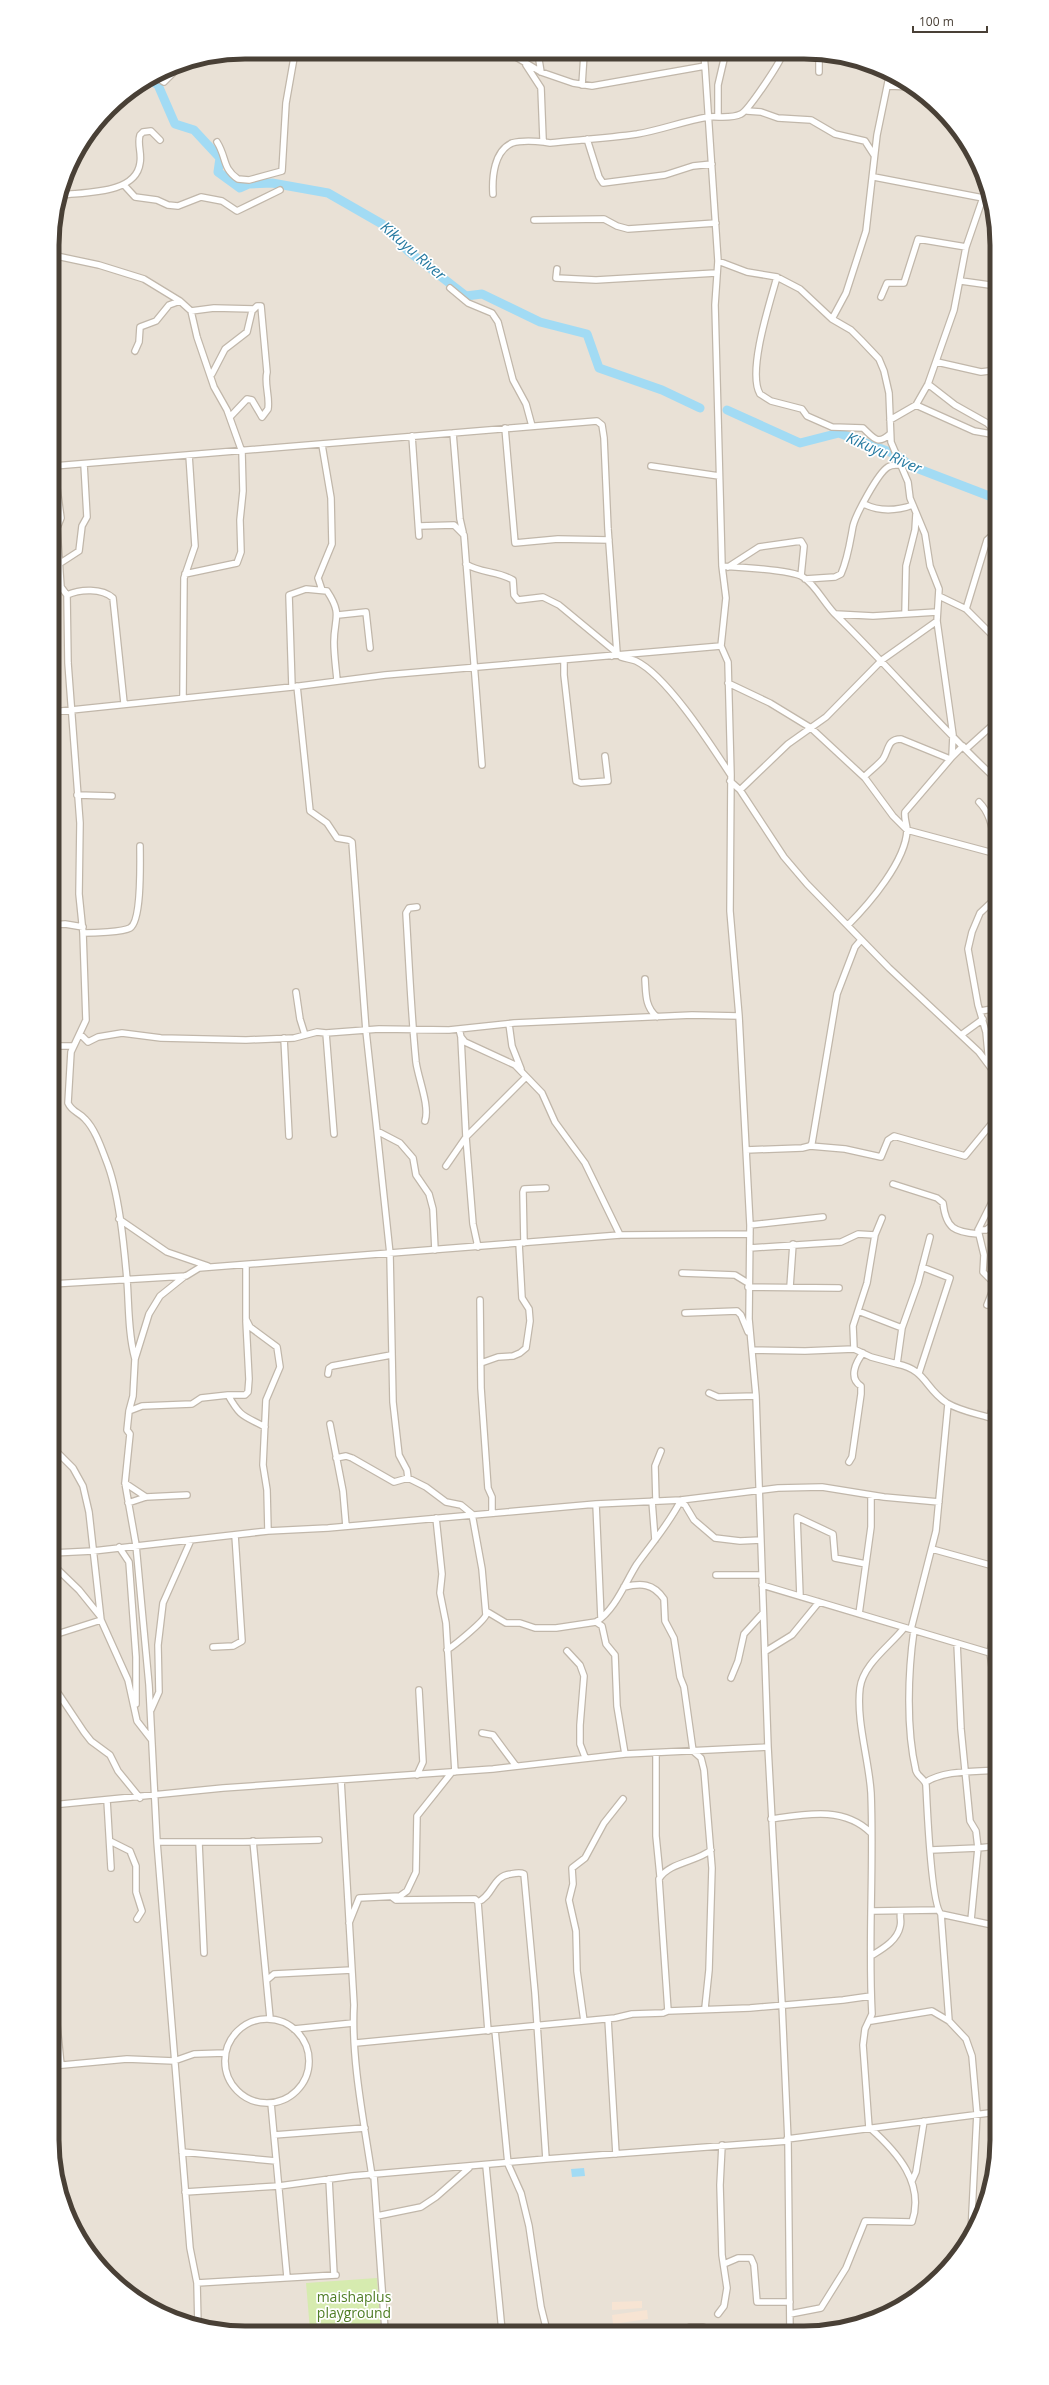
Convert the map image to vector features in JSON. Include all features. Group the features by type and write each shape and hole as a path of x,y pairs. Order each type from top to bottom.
{"street":[{"path":"217,142 223,153 226,168 238,180 249,180 282,171 286,103 294,59"},
{"path":"539,59 541,72"},
{"path":"582,85 584,59"},
{"path":"704,59 718,261 715,305 719,476 726,598 721,646 728,662 730,911 739,1016 750,1225 748,1285 756,1396 758,1490 766,1651 768,1747 788,2140 790,2326"},
{"path":"718,117 718,85 724,59"},
{"path":"493,194 496,164 506,147 519,142 550,143 637,134 709,117 735,117 747,111 779,64 781,59"},
{"path":"520,60 526,65 541,72 582,85 600,86 705,66"},
{"path":"819,60 819,72"},
{"path":"526,65 529,72 540,85 544,142"},
{"path":"160,79 164,82 172,74"},
{"path":"832,319 846,293 866,231 874,177 874,155 889,80"},
{"path":"889,86 901,87"},
{"path":"747,111 762,112 778,118 811,120 818,122 835,134 865,141 874,155"},
{"path":"66,195 112,189 124,185 140,164 140,135 143,132 151,131 160,140"},
{"path":"587,139 599,177 603,183 665,175 693,166 712,164"},
{"path":"874,177 983,198 966,247 961,281 954,310 928,384 916,405 890,420"},
{"path":"124,185 135,197 157,200 168,205 178,206 201,196 222,201 237,211 280,190"},
{"path":"534,220 604,219 628,229 716,223"},
{"path":"881,297 887,282 904,282 918,239 966,247"},
{"path":"59,256 99,265 144,279 180,301 192,311 198,340 212,374 214,387 230,417 242,452 243,491 240,520 241,552 238,563 185,574"},
{"path":"718,261 747,272 777,277 800,289 832,319 851,330 879,359 889,393 890,434 900,465 908,482 916,514 925,534 930,566 938,584 939,596 937,622 953,735 951,758"},
{"path":"557,269 556,278 596,280 716,273"},
{"path":"777,277 760,344 756,370 760,394 771,401 802,409 807,416 832,427 863,428 871,438 876,440 882,440 890,434"},
{"path":"961,281 990,285"},
{"path":"450,288 468,303 492,313 498,322 513,380 526,404 532,426"},
{"path":"135,351 139,342 140,327 156,321 170,304 180,301"},
{"path":"192,311 214,308 254,309 257,306 263,308 267,372 265,380 268,389 268,409 262,417 252,400 247,399 230,417"},
{"path":"212,374 217,361 225,349 247,332 254,309"},
{"path":"937,362 981,372 990,371"},
{"path":"928,384 955,405 987,423 990,426"},
{"path":"916,405 974,431 990,433"},
{"path":"59,466 242,452 594,421 602,425 604,438 616,655"},
{"path":"505,428 515,543 558,539 609,540"},
{"path":"454,433 460,519 464,535 482,765"},
{"path":"412,436 419,536"},
{"path":"322,445 331,498 332,544 318,578 322,590"},
{"path":"183,697 185,574 195,546 189,455"},
{"path":"84,464 87,517 82,526 79,551 59,564 61,587 67,595 68,663 73,709 80,839 79,894 83,930 86,1020 71,1052 68,1103 71,1110 85,1118 94,1131 106,1160 119,1219 127,1279 130,1333 135,1359 133,1396 127,1424 130,1434 125,1484 136,1545 150,1712 153,1794 171,1997 174,2061 190,2248 196,2282 198,2320"},
{"path":"725,566 803,577 835,577 841,574 853,537 854,525 864,504 885,469 891,465 900,465"},
{"path":"651,466 719,476"},
{"path":"864,504 879,510 901,510 913,505"},
{"path":"59,505 61,518 59,523"},
{"path":"905,614 906,566 915,530 916,514"},
{"path":"418,526 454,525 464,535"},
{"path":"966,609 987,540 990,537"},
{"path":"725,566 747,552 759,547 801,541 804,546 803,577 835,614 882,660 934,718 990,773"},
{"path":"466,564 472,568 503,574 513,580 514,595 518,600 544,597 559,605 616,655 637,662 654,674 697,724 730,778 740,790 784,857 861,940 961,1035 990,1067"},
{"path":"337,680 334,640 338,615 335,602 327,591 322,590 306,589 289,595 295,687 310,811 327,823 337,838 352,842 366,1031 390,1254 393,1402 399,1455 407,1470 408,1478"},
{"path":"67,595 76,590 106,592 113,598 124,703"},
{"path":"939,596 966,609 990,633"},
{"path":"338,615 366,612 370,648"},
{"path":"835,614 873,616 937,612"},
{"path":"740,790 788,744 811,728 841,702 882,660 937,622"},
{"path":"59,711 183,697 295,687 337,680 721,646"},
{"path":"564,660 576,781 581,783 608,782 605,756"},
{"path":"728,683 770,703 811,728 864,777 893,816 907,830 990,852"},
{"path":"848,925 864,908 895,866 903,850 907,830 905,812 920,797 951,758 990,727"},
{"path":"864,777 883,758 890,744 895,739 901,739 951,758"},
{"path":"77,795 112,796"},
{"path":"979,802 986,811 990,822"},
{"path":"59,924 65,924 83,930 125,930 133,925 137,916 141,880 140,846"},
{"path":"988,1064 983,1019 968,949 972,932 980,913 990,904"},
{"path":"417,907 409,908 406,913 414,1029 419,1081 426,1107 425,1121"},
{"path":"810,1146 815,1130 837,994 855,947 861,940"},
{"path":"645,979 647,1004 650,1012 657,1017"},
{"path":"296,992 300,1020 305,1035"},
{"path":"981,1011 990,1009"},
{"path":"80,1034 88,1042 98,1037 122,1033 218,1040 284,1038 317,1032 459,1029 508,1024 657,1017 739,1016"},
{"path":"961,1035 983,1019"},
{"path":"508,1024 512,1046 522,1071 542,1093 555,1122 585,1163 620,1235"},
{"path":"459,1029 461,1037 466,1137 473,1224 478,1247"},
{"path":"326,1033 334,1134"},
{"path":"461,1037 470,1045 506,1060 522,1071"},
{"path":"284,1038 290,1136"},
{"path":"59,1046 73,1046"},
{"path":"446,1166 466,1137 526,1077"},
{"path":"746,1150 810,1146 845,1149 881,1157 888,1140 894,1136 965,1156 990,1126"},
{"path":"377,1131 400,1143 413,1158 416,1175 429,1194 431,1201 435,1250"},
{"path":"893,1184 937,1198 943,1204 946,1219 957,1231 978,1232 990,1227"},
{"path":"481,1363 498,1357 512,1356 520,1353 526,1348 530,1321 528,1309 522,1298 523,1192 524,1189 546,1188"},
{"path":"990,1207 978,1232 984,1255 984,1272 990,1279"},
{"path":"750,1225 823,1217"},
{"path":"854,1349 853,1326 868,1279 876,1235 882,1218"},
{"path":"119,1219 167,1252 212,1268"},
{"path":"135,1359 149,1314 155,1303 160,1296 195,1269 620,1235 750,1234"},
{"path":"750,1248 842,1242 858,1234 876,1235"},
{"path":"897,1364 902,1328 930,1237"},
{"path":"790,1287 793,1244"},
{"path":"129,1411 142,1406 192,1404 201,1398 245,1395 248,1392 250,1379 246,1319 246,1265"},
{"path":"919,1373 950,1278 922,1267"},
{"path":"682,1273 735,1274 748,1285 839,1288"},
{"path":"59,1284 186,1276"},
{"path":"987,1305 990,1297"},
{"path":"480,1300 481,1363 488,1488 492,1497 492,1513"},
{"path":"685,1314 737,1311 741,1315 752,1340"},
{"path":"858,1311 902,1328"},
{"path":"246,1319 250,1327 277,1347 280,1362 279,1372 266,1400 263,1465 267,1490 268,1531"},
{"path":"752,1350 805,1351 854,1349 897,1364 911,1367 919,1373 937,1396 948,1404 990,1417"},
{"path":"849,1462 852,1457 861,1394 861,1386 854,1374 856,1363 863,1353"},
{"path":"328,1374 329,1368 332,1366 392,1354"},
{"path":"709,1393 718,1397 756,1396"},
{"path":"228,1395 235,1410 265,1427"},
{"path":"948,1404 939,1502 939,1518 913,1630 910,1677 910,1714 916,1771 926,1782 931,1850 939,1912 949,2021"},
{"path":"330,1424 344,1491 346,1526"},
{"path":"655,1540 655,1466 661,1451"},
{"path":"59,1454 73,1468 83,1486 89,1512 92,1551 101,1618"},
{"path":"336,1458 352,1458 394,1482 408,1478 426,1487 446,1502 461,1505 472,1514 481,1563 486,1611 485,1618 473,1630 462,1636 447,1650"},
{"path":"125,1484 146,1497"},
{"path":"59,1553 92,1551 268,1531 346,1526 472,1514 596,1504 680,1501 758,1490 822,1487 871,1495 939,1502"},
{"path":"128,1503 146,1497 187,1495"},
{"path":"859,1614 871,1528 871,1495"},
{"path":"680,1501 685,1505 694,1520 715,1538 740,1542 761,1540"},
{"path":"486,1611 506,1622 520,1623 535,1628 556,1628 598,1620 624,1587 637,1565 672,1518 680,1501"},
{"path":"596,1504 598,1620 602,1626 606,1644 615,1655 617,1706 625,1754"},
{"path":"800,1596 797,1517 833,1534 835,1558 866,1564"},
{"path":"349,1924 359,1898 392,1897 405,1893 416,1872 416,1825 420,1811 454,1772 446,1619 440,1593 442,1574 436,1518"},
{"path":"213,1647 233,1646 242,1641 235,1535"},
{"path":"150,1712 159,1692 158,1645 163,1603 190,1540"},
{"path":"119,1547 129,1562 136,1657 136,1715"},
{"path":"932,1549 990,1565"},
{"path":"59,1571 79,1590 101,1618 128,1680 137,1722 151,1739"},
{"path":"716,1575 762,1576"},
{"path":"624,1587 648,1585 664,1599 666,1621 674,1638 680,1677 684,1687 693,1750 701,1758 704,1770 710,1850 710,1928 705,2008"},
{"path":"762,1586 990,1653"},
{"path":"766,1651 792,1635 819,1602"},
{"path":"731,1678 738,1662 744,1634 763,1613"},
{"path":"59,1632 101,1618"},
{"path":"790,2314 821,2308 846,2268 865,2221 912,2222 915,2213 910,2173 898,2155 870,2128 863,2045 865,2030 870,2022 873,1911 870,1780 861,1714 860,1688 866,1671 904,1628"},
{"path":"957,1643 965,1773 970,1804 970,1821 976,1831 978,1848 971,1920"},
{"path":"567,1651 580,1665 584,1676 580,1702 580,1744 585,1758"},
{"path":"417,1775 423,1762 419,1690"},
{"path":"59,1695 91,1741 110,1755 118,1771 140,1798"},
{"path":"482,1733 493,1735 516,1766"},
{"path":"59,1804 140,1798 153,1794 454,1772 625,1754 768,1747"},
{"path":"656,1753 656,1836 660,1876 658,1883 668,2011"},
{"path":"926,1782 934,1777 990,1771"},
{"path":"341,1780 352,1970 353,2023 356,2043 358,2082 373,2176 385,2326"},
{"path":"584,2021 577,1971 576,1931 569,1900 573,1884 572,1868 585,1858 604,1823 623,1799"},
{"path":"108,1800 111,1868"},
{"path":"772,1819 822,1813 835,1814 857,1822 871,1833"},
{"path":"157,1842 199,1843 319,1840"},
{"path":"110,1841 130,1851 136,1866 136,1892 142,1911 137,1919"},
{"path":"252,1841 267,1970 270,2018"},
{"path":"199,1843 204,1953"},
{"path":"931,1850 990,1847"},
{"path":"660,1876 710,1850"},
{"path":"478,1902 487,1896 499,1877 521,1873 526,1878 538,2026 546,2159"},
{"path":"392,1897 396,1900 475,1899 478,1902"},
{"path":"478,1902 488,2031"},
{"path":"873,1911 939,1912 990,1925"},
{"path":"871,1956 895,1938 901,1926 899,1917 901,1911"},
{"path":"267,1970 274,1974 352,1970"},
{"path":"267,1980 274,1974"},
{"path":"356,2043 608,2019 632,2014 663,2013 668,2011 705,2008 750,2008 782,2004 843,2000 871,1996"},
{"path":"870,2022 932,2012 949,2021 966,2039 972,2056 977,2113 972,2221"},
{"path":"270,2018 294,2029 305,2043 309,2060 306,2078 296,2092 280,2101 263,2104 246,2098 233,2087 225,2071 225,2053 232,2037 245,2025 270,2018"},
{"path":"608,2019 616,2154"},
{"path":"294,2029 353,2023"},
{"path":"495,2030 508,2164 521,2193 529,2226 545,2326"},
{"path":"59,2045 61,2065 128,2059 174,2061 194,2054 225,2053"},
{"path":"271,2102 287,2277"},
{"path":"186,2192 279,2186 329,2179 469,2168 546,2159 788,2140 990,2112"},
{"path":"912,2181 916,2172 924,2121"},
{"path":"274,2135 365,2128"},
{"path":"718,2314 724,2306 726,2293 720,2185 722,2145"},
{"path":"182,2152 276,2160"},
{"path":"486,2166 495,2274 501,2326"},
{"path":"377,2216 421,2207 436,2197 469,2168"},
{"path":"196,2282 335,2275 329,2179"},
{"path":"724,2264 738,2258 750,2258 755,2270 757,2302 790,2302"}],"shaded area":[{"path":"233,59 816,59 852,65 886,78 907,90 927,105 944,122 959,142 971,163 984,197 990,233 990,2152 984,2188 976,2211 959,2243 944,2263 927,2280 907,2295 875,2312 852,2320 816,2326 233,2326 197,2320 163,2307 142,2295 122,2280 105,2263 90,2243 78,2222 65,2188 59,2152 59,233 65,197 78,163 97,132 122,105 142,90 174,73 197,65"},
{"path":"642,2301 642,2308 612,2310 612,2302"},
{"path":"647,2310 648,2319 613,2324 612,2315"}],"green space":[{"name":"maishaplus playground","path":"377,2278 381,2326 310,2326 306,2283"}],"water":[{"path":"584,2168 585,2176 572,2177 571,2169"}],"waterway":[{"name":"Kikuyu River","path":"154,83 158,85 175,124 194,130 220,158 218,172 240,188 249,184 272,183 328,193 382,224 408,251 466,296 482,294 540,322 587,334 599,368 662,390 700,408"},
{"name":"Kikuyu River","path":"727,410 800,443 839,433 895,454 911,466 990,496"}]}
